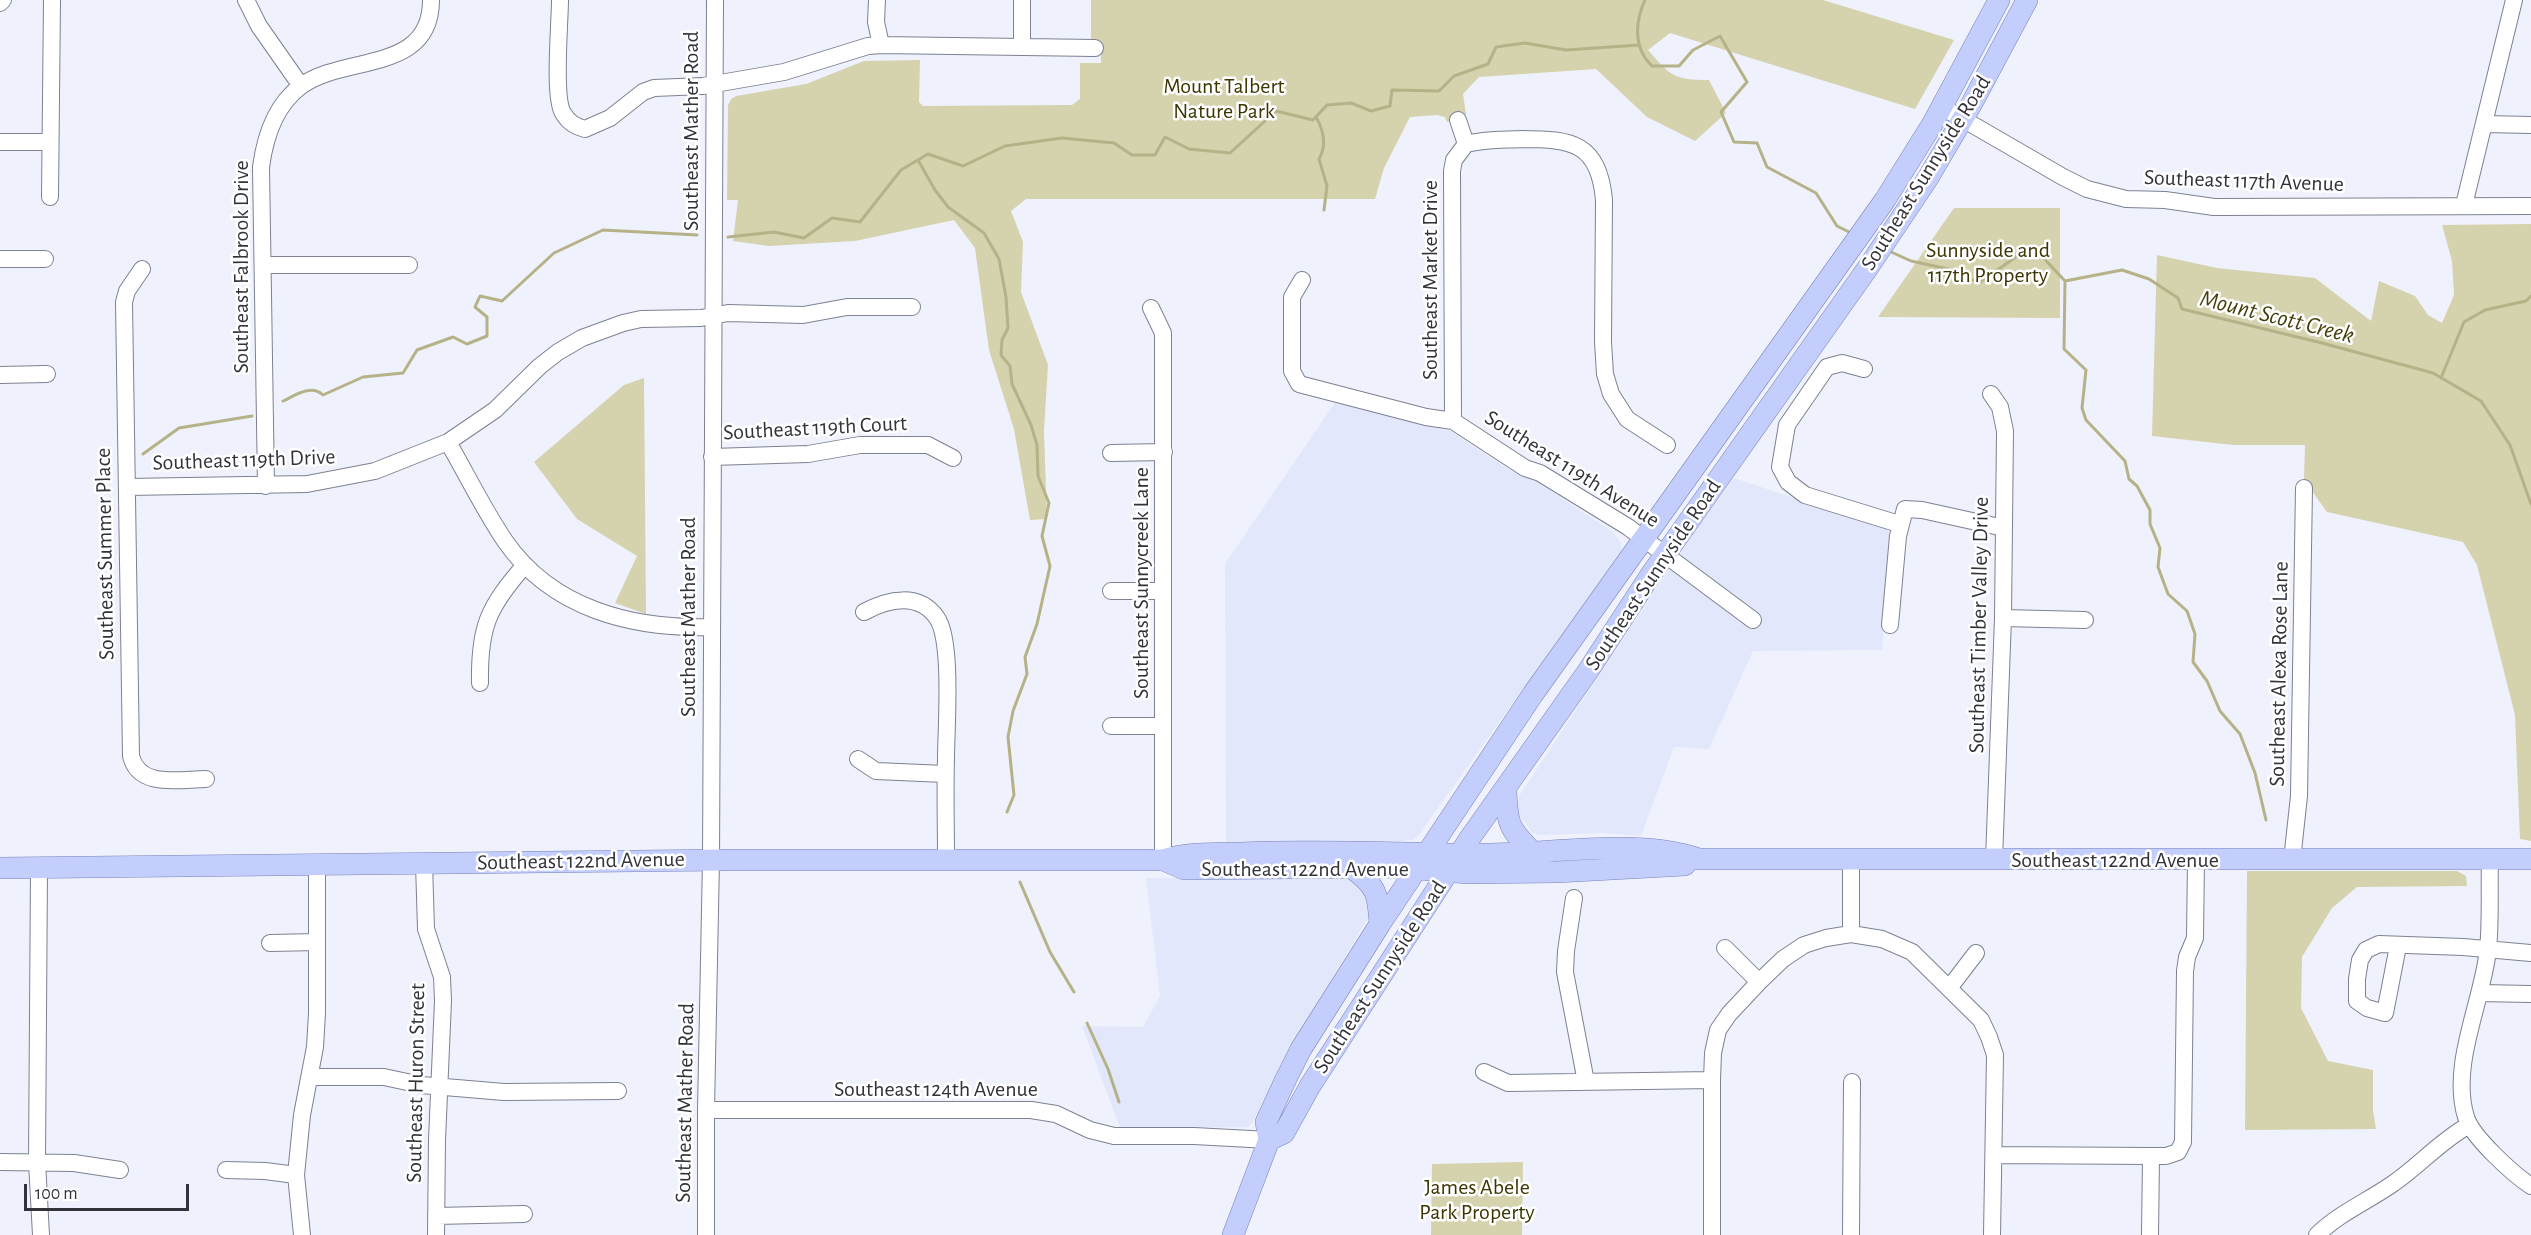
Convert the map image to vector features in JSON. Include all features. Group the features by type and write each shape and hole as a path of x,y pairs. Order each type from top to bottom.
{"main road":[{"name":"Southeast Sunnyside Road","path":"1233,1235 1269,1140 1266,1122 1301,1049 1380,924 1533,694 1886,200 1942,107 1999,0"},
{"name":"Southeast Sunnyside Road","path":"1269,1140 1284,1133 1310,1086 1454,862 1588,671 1664,555 1905,213 1963,119 2027,0"},
{"path":"1506,789 1506,812 1509,826 1534,854"},
{"name":"Southeast 122nd Avenue","path":"1454,862 1534,854 1639,849 1685,854 1699,859 2531,859"},
{"name":"Southeast 122nd Avenue","path":"0,868 711,860 1163,860 1182,854 1281,851 1454,862 1557,872 1684,865 1699,859"},
{"path":"1231,868 1239,860 1277,857 1281,851"},
{"name":"Southeast 122nd Avenue","path":"1163,860 1184,869 1352,867 1422,861"},
{"path":"1352,867 1376,890 1380,924"},
{"path":"1301,1049 1310,1086"}],"street":[{"path":"50,197 52,0"},
{"path":"246,0 259,26 301,86"},
{"name":"Southeast Falbrook Drive","path":"266,486 261,167 263,149 274,119 301,86 328,73 400,53 412,46 422,36 428,24 431,0"},
{"path":"560,0 559,94 562,112 572,125 585,129 622,109 643,92 654,87 713,84 801,69 857,49 881,45 1095,48"},
{"name":"Southeast Mather Road","path":"706,1235 711,860 715,0"},
{"path":"877,0 876,22 881,45"},
{"path":"1022,0 1022,47"},
{"path":"2464,205 2514,0"},
{"name":"Southeast 117th Avenue","path":"1942,107 2063,177 2087,189 2124,199 2165,200 2214,207 2531,206"},
{"path":"1458,120 1466,144 1480,140 1553,139 1580,146 1597,165 1604,200 1603,342 1605,374 1611,394 1627,419 1667,445"},
{"path":"2485,124 2531,125"},
{"path":"0,142 50,142"},
{"name":"Southeast Market Drive","path":"1453,421 1452,171 1454,160 1466,144"},
{"path":"0,260 45,259"},
{"path":"263,265 409,265"},
{"name":"Southeast Summer Place","path":"142,268 127,291 124,302 132,762 139,772 150,779 206,778"},
{"path":"1302,280 1292,297 1292,371 1299,384 1426,417 1453,421"},
{"name":"Southeast 119th Drive","path":"127,487 306,484 352,477 397,464 448,442 495,410 540,366 582,338 623,323 641,319 712,316 728,313 803,315 848,307 912,307"},
{"name":"Southeast Sunnycreek Lane","path":"1151,308 1163,333 1163,860"},
{"path":"1864,369 1842,363 1827,367 1787,425 1780,467 1788,482 1805,495 1899,524"},
{"path":"0,375 47,374"},
{"name":"Southeast Timber Valley Drive","path":"1991,394 2004,420 2003,618 1994,860"},
{"name":"Southeast 119th Avenue","path":"1453,421 1525,468 1540,473 1644,540 1753,620"},
{"path":"448,442 505,541 525,565 562,593 607,615 656,626 711,627"},
{"name":"Southeast 119th Court","path":"712,457 808,454 860,446 928,445 953,458"},
{"path":"1111,453 1164,452"},
{"name":"Southeast Alexa Rose Lane","path":"2292,860 2300,796 2304,488"},
{"path":"1890,625 1899,524 1905,509 2004,528"},
{"path":"480,683 479,648 488,616 509,583 525,565"},
{"path":"1111,591 1163,591"},
{"path":"864,612 882,603 897,600 916,602 929,608 939,620 946,656 946,859"},
{"path":"2003,618 2085,620"},
{"path":"1111,726 1163,726"},
{"path":"858,759 876,771 945,774"},
{"path":"2490,859 2488,950 2461,1077 2463,1106 2469,1125 2502,1162 2531,1186"},
{"path":"1851,860 1851,934"},
{"path":"1994,1155 2166,1156 2178,1152 2183,1142 2185,970 2187,957 2195,938 2196,860"},
{"name":"Southeast Huron Street","path":"424,863 426,929 442,977 436,1235"},
{"path":"302,1235 296,1175 298,1144 317,1024 317,864"},
{"path":"39,868 38,1162 41,1235"},
{"path":"1574,898 1565,972 1586,1082"},
{"path":"1712,1235 1712,1080 1713,1053 1718,1030 1729,1014 1783,959 1804,945 1851,934 1882,939 1912,952 1981,1020 1989,1037 1995,1055 1992,1235"},
{"path":"270,943 318,942"},
{"path":"2398,946 2385,1013 2367,1008 2357,1001 2360,960 2362,954 2379,944 2531,953"},
{"path":"1725,948 1759,982"},
{"path":"1950,987 1976,953"},
{"path":"2480,993 2531,994"},
{"path":"1484,1072 1508,1083 1712,1080"},
{"path":"310,1077 384,1077 408,1083 504,1092 618,1091"},
{"path":"1851,1235 1852,1082"},
{"name":"Southeast 124th Avenue","path":"706,1110 1031,1110 1056,1114 1090,1130 1114,1136 1194,1136 1269,1140"},
{"path":"2317,1235 2336,1219 2392,1184 2456,1132 2469,1125"},
{"path":"2150,1235 2151,1156"},
{"path":"0,1162 74,1163 120,1170"},
{"path":"226,1170 296,1175"},
{"path":"436,1216 524,1214"}],"shaded area":[{"path":"1336,401 1450,431 1514,473 1535,481 1613,532 1621,543 1621,552 1418,836 1412,840 1402,841 1226,843 1225,564"},
{"path":"1734,478 1884,528 1889,532 1892,538 1882,650 1753,651 1709,749 1674,747 1641,836 1603,833 1540,835 1532,833 1516,814 1519,796 1688,541"},
{"path":"1146,878 1347,878 1364,888 1371,909 1368,918 1283,1060 1253,1122 1248,1127 1120,1128 1082,1026 1143,1027 1160,996"}],"green space":[{"name":"Mount Talbert Nature Park","path":"1091,0 1823,0 1954,40 1915,109 1670,33 1648,50 1662,66 1674,75 1688,79 1709,80 1726,113 1695,141 1647,117 1596,69 1479,77 1463,94 1466,115 1447,122 1445,117 1437,115 1410,117 1384,168 1375,199 1026,199 1011,211 1023,242 1021,292 1048,365 1044,431 1047,519 1030,520 1014,429 989,350 975,248 954,220 855,241 769,246 733,241 738,200 727,200 728,105 736,96 806,84 864,61 920,60 919,102 923,106 1072,105 1080,99 1080,63 1101,63 1101,41 1091,41"},
{"name":"Sunnyside and 117th Property","path":"1954,208 2060,208 2060,318 1878,317"},
{"path":"2531,224 2531,841 2520,839 2515,715 2477,565 2463,542 2327,512 2304,480 2305,445 2233,445 2152,436 2157,255 2217,268 2315,278 2371,321 2379,281 2415,296 2428,315 2442,323 2454,295 2452,261 2442,225"},
{"path":"644,378 646,614 615,603 637,556 577,519 534,462 624,385"},
{"path":"2247,871 2457,871 2466,876 2467,886 2357,887 2332,908 2302,957 2301,1008 2328,1061 2373,1070 2373,1111 2376,1129 2245,1130"},
{"name":"James Abele Park Property","path":"1523,1162 1522,1235 1431,1235 1432,1164"}],"waterway":[{"name":"Mount Scott Creek","path":"1645,0 1639,17 1638,34 1641,51 1652,66 1679,66 1693,50 1720,36 1747,82 1721,112 1734,142 1757,143 1767,167 1816,193 1837,226 1853,234"},
{"path":"728,237 774,232 804,238 832,218 860,222 901,170 928,154 963,166 1005,146 1062,138 1114,143 1132,155 1155,155 1165,137 1189,149 1230,153 1276,111 1313,120 1327,105 1351,103 1371,111 1390,106 1392,90 1439,91 1454,76 1488,64 1496,47 1525,43 1566,50 1639,45"},
{"path":"1316,117 1324,138 1319,159 1327,186 1324,210"},
{"path":"918,160 935,190 948,207 984,233 999,259 1006,297 1008,328 1002,340 1001,355 1010,366 1012,384 1031,425 1037,445 1038,476 1049,503 1042,536 1050,566 1037,624 1025,657 1027,674 1013,711 1008,737 1014,795 1007,812"},
{"path":"283,401 308,390 314,390 323,395 363,377 403,373 417,350 453,337 467,344 487,336 487,317 475,307 480,296 502,301 554,253 603,230 697,235"},
{"name":"Mount Scott Creek","path":"1889,251 1911,261 1953,270 1979,283 2020,254 2036,250 2065,281 2122,270 2149,279 2178,298 2182,309 2433,373 2481,401 2510,445 2531,504"},
{"path":"2065,281 2064,349 2086,370 2082,408 2086,420 2125,461 2129,479 2137,486 2150,510 2150,524 2160,548 2158,567 2168,594 2187,611 2195,634 2193,662 2207,681 2220,711 2240,734 2255,773 2266,820"},
{"path":"2441,378 2464,322 2485,310 2526,301 2531,296"},
{"path":"143,454 179,428 252,416"},
{"path":"1020,882 1050,952 1074,992"},
{"path":"1087,1023 1108,1069 1119,1102"}]}
